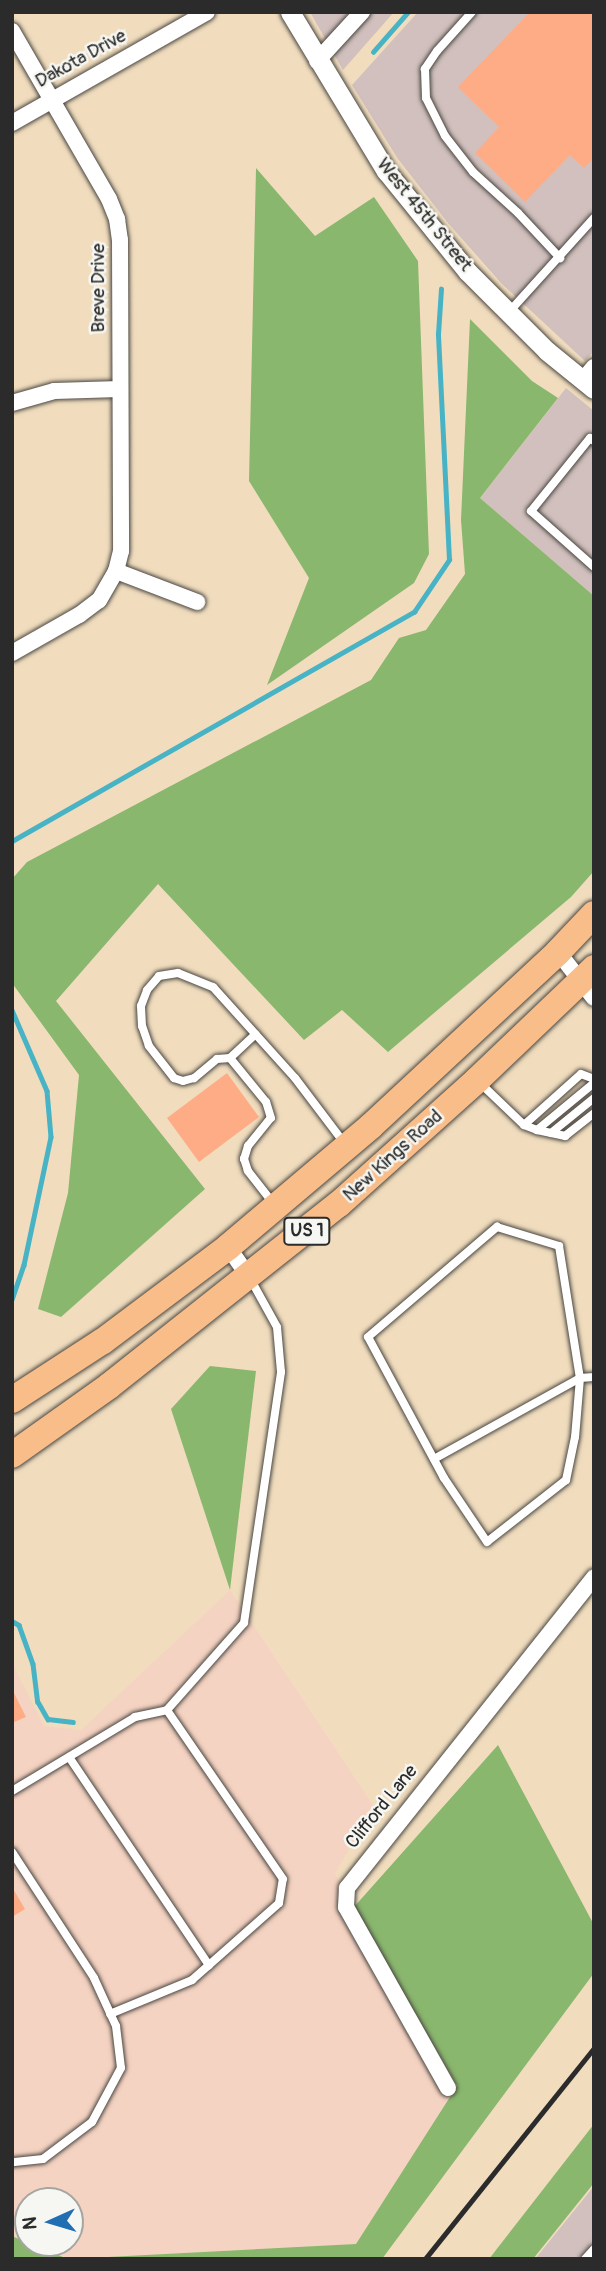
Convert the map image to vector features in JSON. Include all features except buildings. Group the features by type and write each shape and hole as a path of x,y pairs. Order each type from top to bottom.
{"highway":[{"name":"New Kings Road","path":"12,1400 103,1341 228,1247 347,1146 558,952 594,914"},
{"name":"New Kings Road","path":"12,1455 109,1387 250,1278 339,1204 590,982"}],"street":[{"name":"Dakota Drive","path":"12,122 207,12"},
{"name":"West 45th Street","path":"290,12 386,172 467,271 547,351 590,379"},
{"path":"317,61 362,12"},
{"name":"Breve Drive","path":"12,31 109,199 117,219 120,240 121,551 116,571"},
{"path":"12,403 54,391 120,389"},
{"path":"12,653 79,615 99,600 116,571 197,602"},
{"path":"558,952 590,982"},
{"path":"228,1247 250,1278"},
{"name":"Clifford Lane","path":"448,2088 346,1906 347,1888 594,1577"}],"lane":[{"path":"472,12 437,51 425,69 426,98 445,136 473,172 519,213 560,258"},
{"path":"509,312 594,218"},
{"path":"593,437 531,511 594,567"},
{"path":"256,1034 230,1058 217,1059 194,1078 183,1081 174,1078 149,1045 142,1026 144,998 159,976 178,973 213,987 256,1034 295,1078 347,1146"},
{"path":"230,1058 270,1110 271,1118 248,1146 244,1159 248,1171 275,1207"},
{"path":"524,1125 581,1074 594,1081 537,1130"},
{"path":"477,1080 524,1125 537,1130 565,1136 594,1113"},
{"path":"551,1133 594,1098"},
{"path":"497,1227 559,1246 580,1378 575,1437 566,1480 487,1542 434,1458 368,1337 497,1227"},
{"path":"12,1791 135,1717 167,1710 244,1623 281,1372 277,1327 250,1278"},
{"path":"434,1458 580,1378 594,1377"},
{"path":"110,2014 192,1980 279,1903 283,1879 167,1710"},
{"path":"69,1757 209,1965"},
{"path":"12,1852 94,1978 116,2025 121,2068 92,2122 43,2159 12,2162"},
{"path":"585,2259 594,2249"}],"shaded area":[{"path":"310,12 394,12 343,70"},
{"path":"418,12 594,12 594,351 585,361 502,284 448,223 398,159 352,85"},
{"path":"566,388 594,411 594,596 480,498"},
{"path":"230,1590 373,1805 335,1874 457,2086 356,2244 68,2259 63,2257 84,2257 84,2187 14,2187 14,2237 12,2236 12,1663 44,1726 81,1730"},
{"path":"594,2186 594,2259 535,2259"}],"green space":[{"path":"256,168 315,236 374,197 418,261 429,554 414,583 267,685 309,578 249,481"},
{"path":"470,319 532,381 558,398 480,498 594,596 594,871 571,897 388,1052 342,1010 304,1040 158,884 56,1001 205,1189 61,1317 38,1309 68,1193 79,1075 12,983 12,879 27,862 371,680 399,638 426,630 465,574 461,520"},
{"path":"210,1366 256,1371 230,1590 171,1409"},
{"path":"498,1745 594,1925 594,1973 382,2259 69,2259 356,2244 457,2086 354,1907"},
{"path":"594,2124 594,2183 533,2259 489,2259"},
{"path":"12,2236 14,2257 68,2259 12,2259"}],"waterway":[{"path":"373,52 408,12"},
{"path":"12,841 414,612 449,560 438,334 441,289"},
{"path":"12,1010 47,1091 51,1137 24,1265 12,1299"},
{"path":"12,1621 19,1625 33,1664 38,1702 48,1719 73,1722"}],"railway":[{"path":"425,2259 594,2048"}]}
